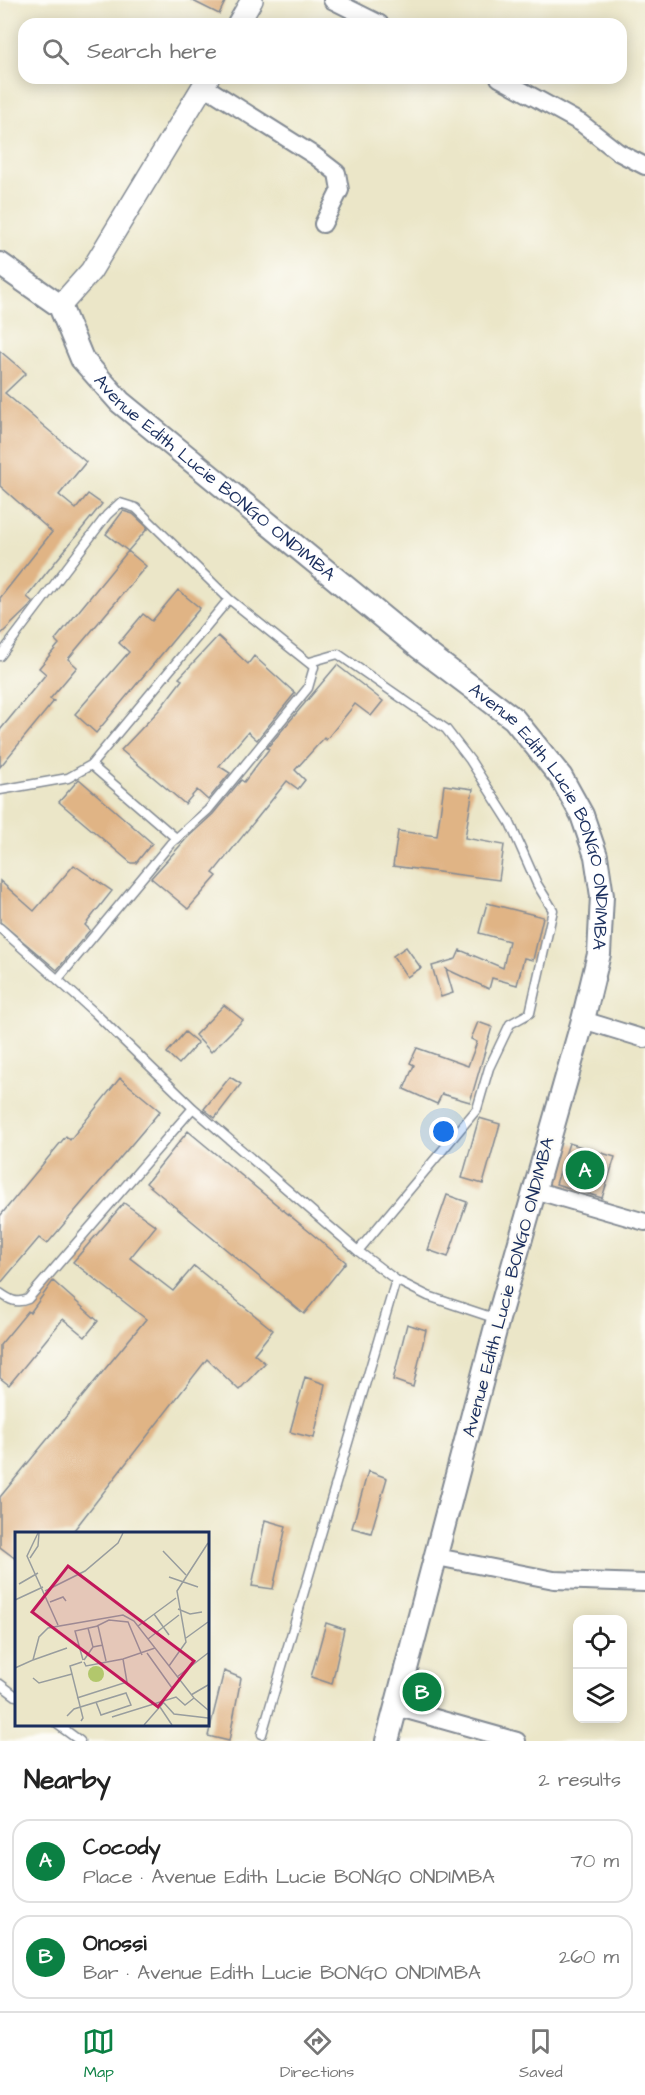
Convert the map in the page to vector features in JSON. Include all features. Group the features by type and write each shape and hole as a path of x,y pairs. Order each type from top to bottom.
{"main road":[{"path":"0,264 60,306"},
{"name":"Avenue Edith Lucie BONGO ONDIMBA","path":"60,306 82,359 120,402 411,641 514,719 561,777 582,815 596,856 602,896 599,954 583,1020 498,1319 387,1741"}],"street":[{"path":"242,18 252,0"},
{"path":"332,0 368,18"},
{"path":"60,306 91,271 205,84"},
{"path":"209,84 337,173 340,190 324,224"},
{"path":"510,84 581,123 618,152 645,166"},
{"path":"583,1020 645,1039"},
{"path":"534,1190 645,1222"},
{"path":"437,1557 554,1580 645,1582"},
{"path":"396,1707 517,1741"}],"lane":[{"path":"0,656 107,515 120,503 136,508 229,599 314,667 308,688 208,810 177,839 58,979"},
{"path":"0,790 68,777 91,765 229,599"},
{"path":"310,662 338,654 446,729 470,760 510,823 537,884 553,910 530,1013 510,1024 489,1068 477,1109 358,1251"},
{"path":"91,765 177,839"},
{"path":"0,928 58,979 193,1108 358,1251 396,1280 428,1296 498,1319"},
{"path":"0,1293 10,1301 20,1302 28,1299 193,1108"},
{"path":"262,1734 396,1280"},
{"path":"0,1684 15,1695"},
{"path":"58,1726 80,1741"}],"building":[{"path":"191,0 226,0 219,14"},
{"path":"0,351 26,373 5,393 86,462 59,495 76,509 88,494 102,504 27,597 33,602 0,635 0,598 52,532 0,486"},
{"path":"123,511 133,514 148,528 128,551 106,534"},
{"path":"128,551 146,566 68,659 77,667 50,699 54,701 0,767 0,730 46,674 39,668 59,644 55,640"},
{"path":"178,590 200,608 96,733 75,714 129,652 119,643 143,614 152,621"},
{"path":"218,636 248,664 254,656 295,693 257,740 248,732 219,766 230,773 208,800 197,790 185,804 121,750 159,710 182,680 179,678"},
{"path":"337,665 383,701 371,716 355,704 326,740 324,738 295,770 305,780 298,789 287,781 213,873 217,876 188,909 151,878 187,838 213,814 241,780 244,782 269,749 267,748"},
{"path":"79,779 152,843 136,863 131,863 59,802"},
{"path":"444,785 473,789 465,838 504,845 499,880 393,866 398,831 437,836"},
{"path":"74,865 112,891 85,925 90,930 57,970 0,922 0,881 34,911"},
{"path":"487,903 543,917 533,960 524,958 517,985 492,978 489,989 446,969 453,993 441,997 432,966 456,959 460,950 503,968 509,941 479,933"},
{"path":"406,947 421,968 407,977 393,956"},
{"path":"224,1005 243,1020 211,1052 195,1035"},
{"path":"478,1022 492,1027 470,1102 442,1094 437,1104 404,1089 414,1065 410,1063 417,1048 468,1066 477,1042 471,1039"},
{"path":"185,1032 198,1043 179,1064 167,1053"},
{"path":"230,1077 241,1084 215,1118 204,1109"},
{"path":"120,1078 160,1111 47,1244 39,1238 0,1284 0,1216 66,1136 70,1140"},
{"path":"479,1118 500,1124 483,1184 462,1178"},
{"path":"188,1131 346,1262 304,1314 146,1183"},
{"path":"569,1143 615,1157 602,1198 556,1184"},
{"path":"447,1195 467,1202 448,1257 428,1250"},
{"path":"124,1203 156,1226 130,1258 173,1291 194,1266 273,1330 254,1354 265,1363 239,1390 207,1359 73,1532 15,1532 15,1558 0,1547 0,1497 146,1319 73,1262"},
{"path":"53,1281 98,1321 85,1337 63,1319 9,1385 0,1378 0,1345 28,1311 30,1313"},
{"path":"407,1324 426,1330 413,1387 393,1380"},
{"path":"305,1377 325,1384 314,1438 290,1432"},
{"path":"368,1471 387,1478 371,1533 352,1528"},
{"path":"265,1520 286,1526 273,1589 252,1586"},
{"path":"326,1623 344,1629 332,1684 311,1677"},
{"path":"224,1671 241,1678 229,1741 208,1736"}],"place":[{"name":"Cocody","path":"585,1170"},
{"name":"Onossi","path":"422,1692"}]}
